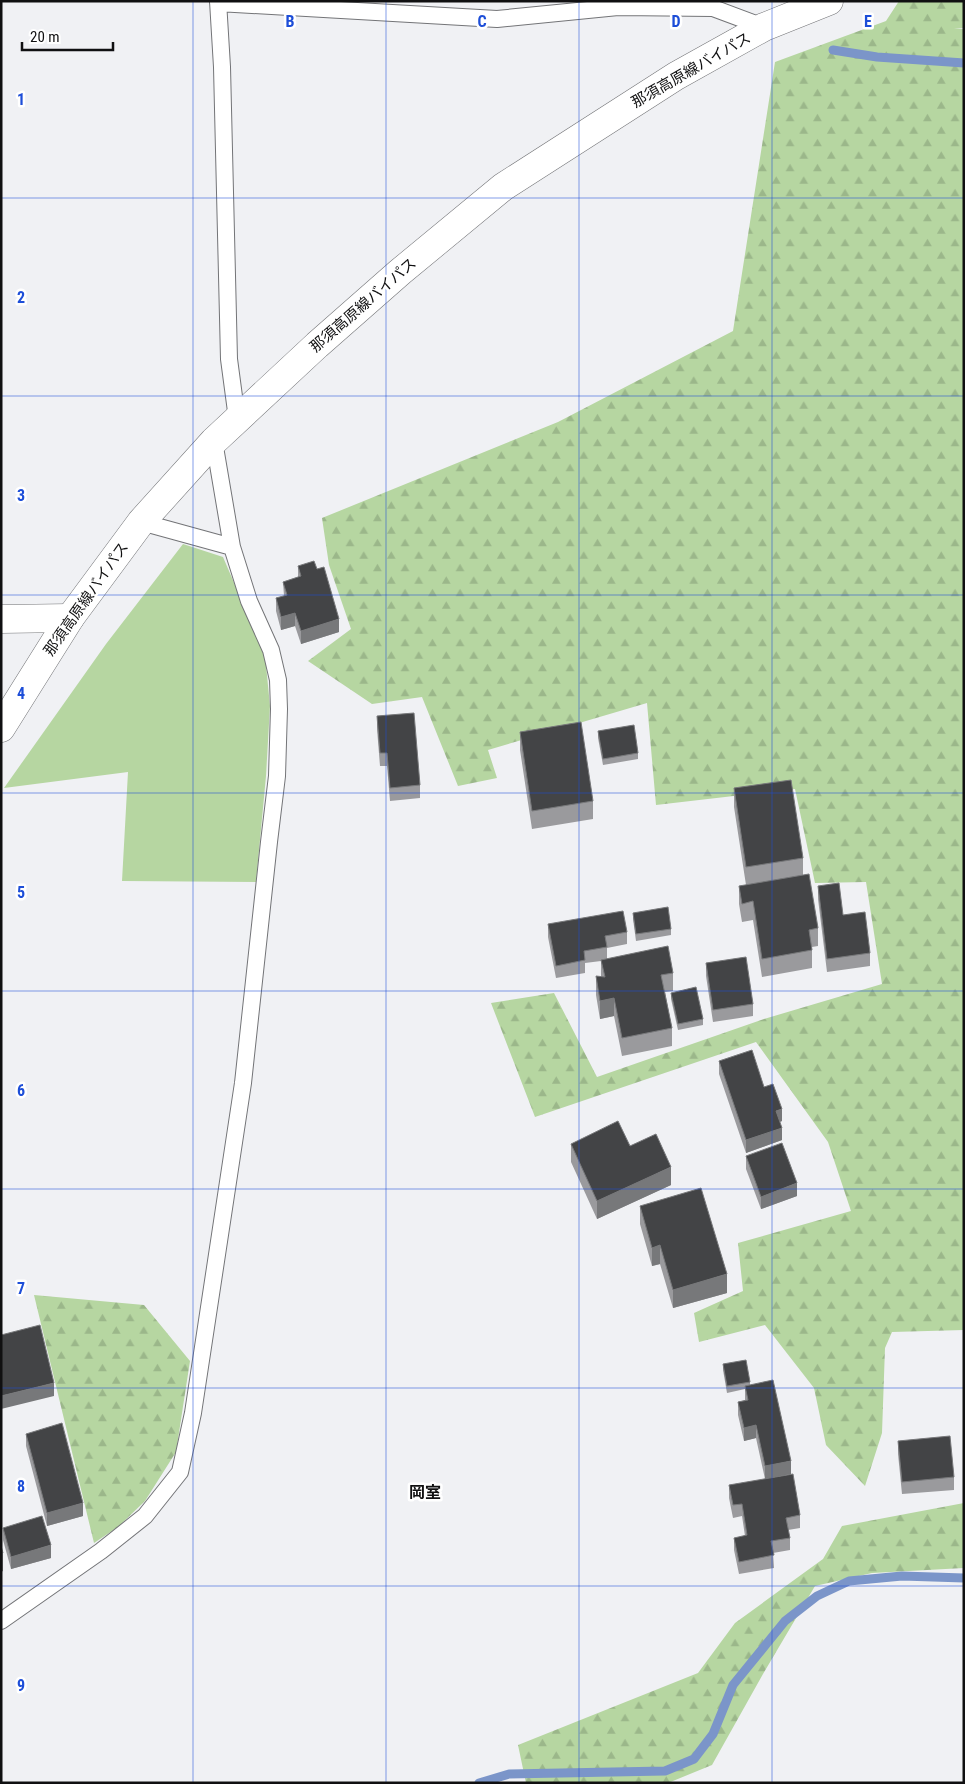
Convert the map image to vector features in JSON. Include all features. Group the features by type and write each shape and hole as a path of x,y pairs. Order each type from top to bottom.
{"main road":[{"name":"那須高原線バイパス","path":"1,728 70,618 141,522 237,419 400,272 503,188 676,76 764,27 828,1"},
{"path":"1,619 70,618"}],"lane":[{"path":"237,419 229,359 222,67 218,2 497,20 618,7 713,8 764,27"},
{"path":"1,1620 100,1551 145,1516 180,1472 193,1413 243,1083 277,776 279,709 278,680 271,650 248,601 232,548 214,442"},
{"path":"141,522 232,548"}],"green space":[{"path":"899,1 964,1 964,28 954,28 964,29 964,1330 892,1332 885,1348 882,1433 865,1486 826,1445 814,1388 765,1325 699,1342 694,1313 743,1291 738,1243 851,1211 828,1142 756,1042 535,1117 491,1003 554,993 597,1077 764,1019 882,984 866,882 815,883 795,789 656,805 647,703 488,750 497,778 458,786 422,697 372,704 308,661 351,629 329,565 322,518 558,422 733,331 775,62 886,21"},
{"path":"183,544 223,557 265,655 270,706 266,776 256,882 122,881 128,772 4,788 106,644"},
{"path":"34,1295 144,1305 190,1361 176,1452 145,1501 118,1527 94,1543"},
{"path":"964,1503 964,1568 872,1573 815,1586 712,1765 668,1783 526,1783 518,1745 698,1673 735,1623 823,1559 842,1526"}],"building":[{"path":"314,561 317,569 324,567 339,619 301,631 295,613 281,617 276,598 287,595 283,582 301,576 298,566"},
{"path":"414,713 420,785 390,788 387,753 380,753 377,716"},
{"path":"581,722 593,801 532,811 520,732"},
{"path":"634,725 638,753 603,759 598,731"},
{"path":"791,780 803,858 746,867 734,788"},
{"path":"809,874 818,928 809,930 812,950 762,959 753,901 742,904 739,886"},
{"path":"839,883 843,915 865,912 870,953 827,959 818,886"},
{"path":"668,907 671,929 636,934 633,913"},
{"path":"623,911 627,932 605,936 607,947 584,951 585,960 556,966 548,924"},
{"path":"668,946 673,973 661,975 672,1028 622,1038 614,998 600,1001 596,976 605,977 601,960"},
{"path":"746,957 753,1004 713,1010 706,963"},
{"path":"696,987 703,1019 678,1024 671,993"},
{"path":"752,1050 764,1087 773,1084 782,1109 776,1111 782,1128 746,1140 719,1061"},
{"path":"618,1121 630,1146 656,1134 671,1167 597,1201 571,1144"},
{"path":"782,1143 797,1183 761,1197 746,1156"},
{"path":"701,1188 727,1274 673,1290 660,1245 652,1248 640,1206"},
{"path":"40,1325 54,1383 1,1396 1,1335"},
{"path":"746,1360 750,1382 727,1386 723,1364"},
{"path":"773,1380 791,1461 765,1466 756,1425 744,1428 738,1402 748,1400 745,1386"},
{"path":"62,1423 83,1503 47,1513 26,1434"},
{"path":"950,1436 954,1477 902,1482 898,1441"},
{"path":"793,1474 800,1515 786,1518 790,1538 771,1541 774,1555 739,1562 734,1538 747,1535 742,1504 733,1505 729,1485"},
{"path":"42,1516 51,1545 11,1557 3,1528"}],"waterway":[{"path":"833,50 877,57 964,63"},
{"path":"479,1783 509,1774 665,1771 694,1759 713,1734 733,1685 785,1621 817,1596 849,1581 902,1576 964,1578"}],"district":[{"name":"岡室","path":"425,1492"}]}
